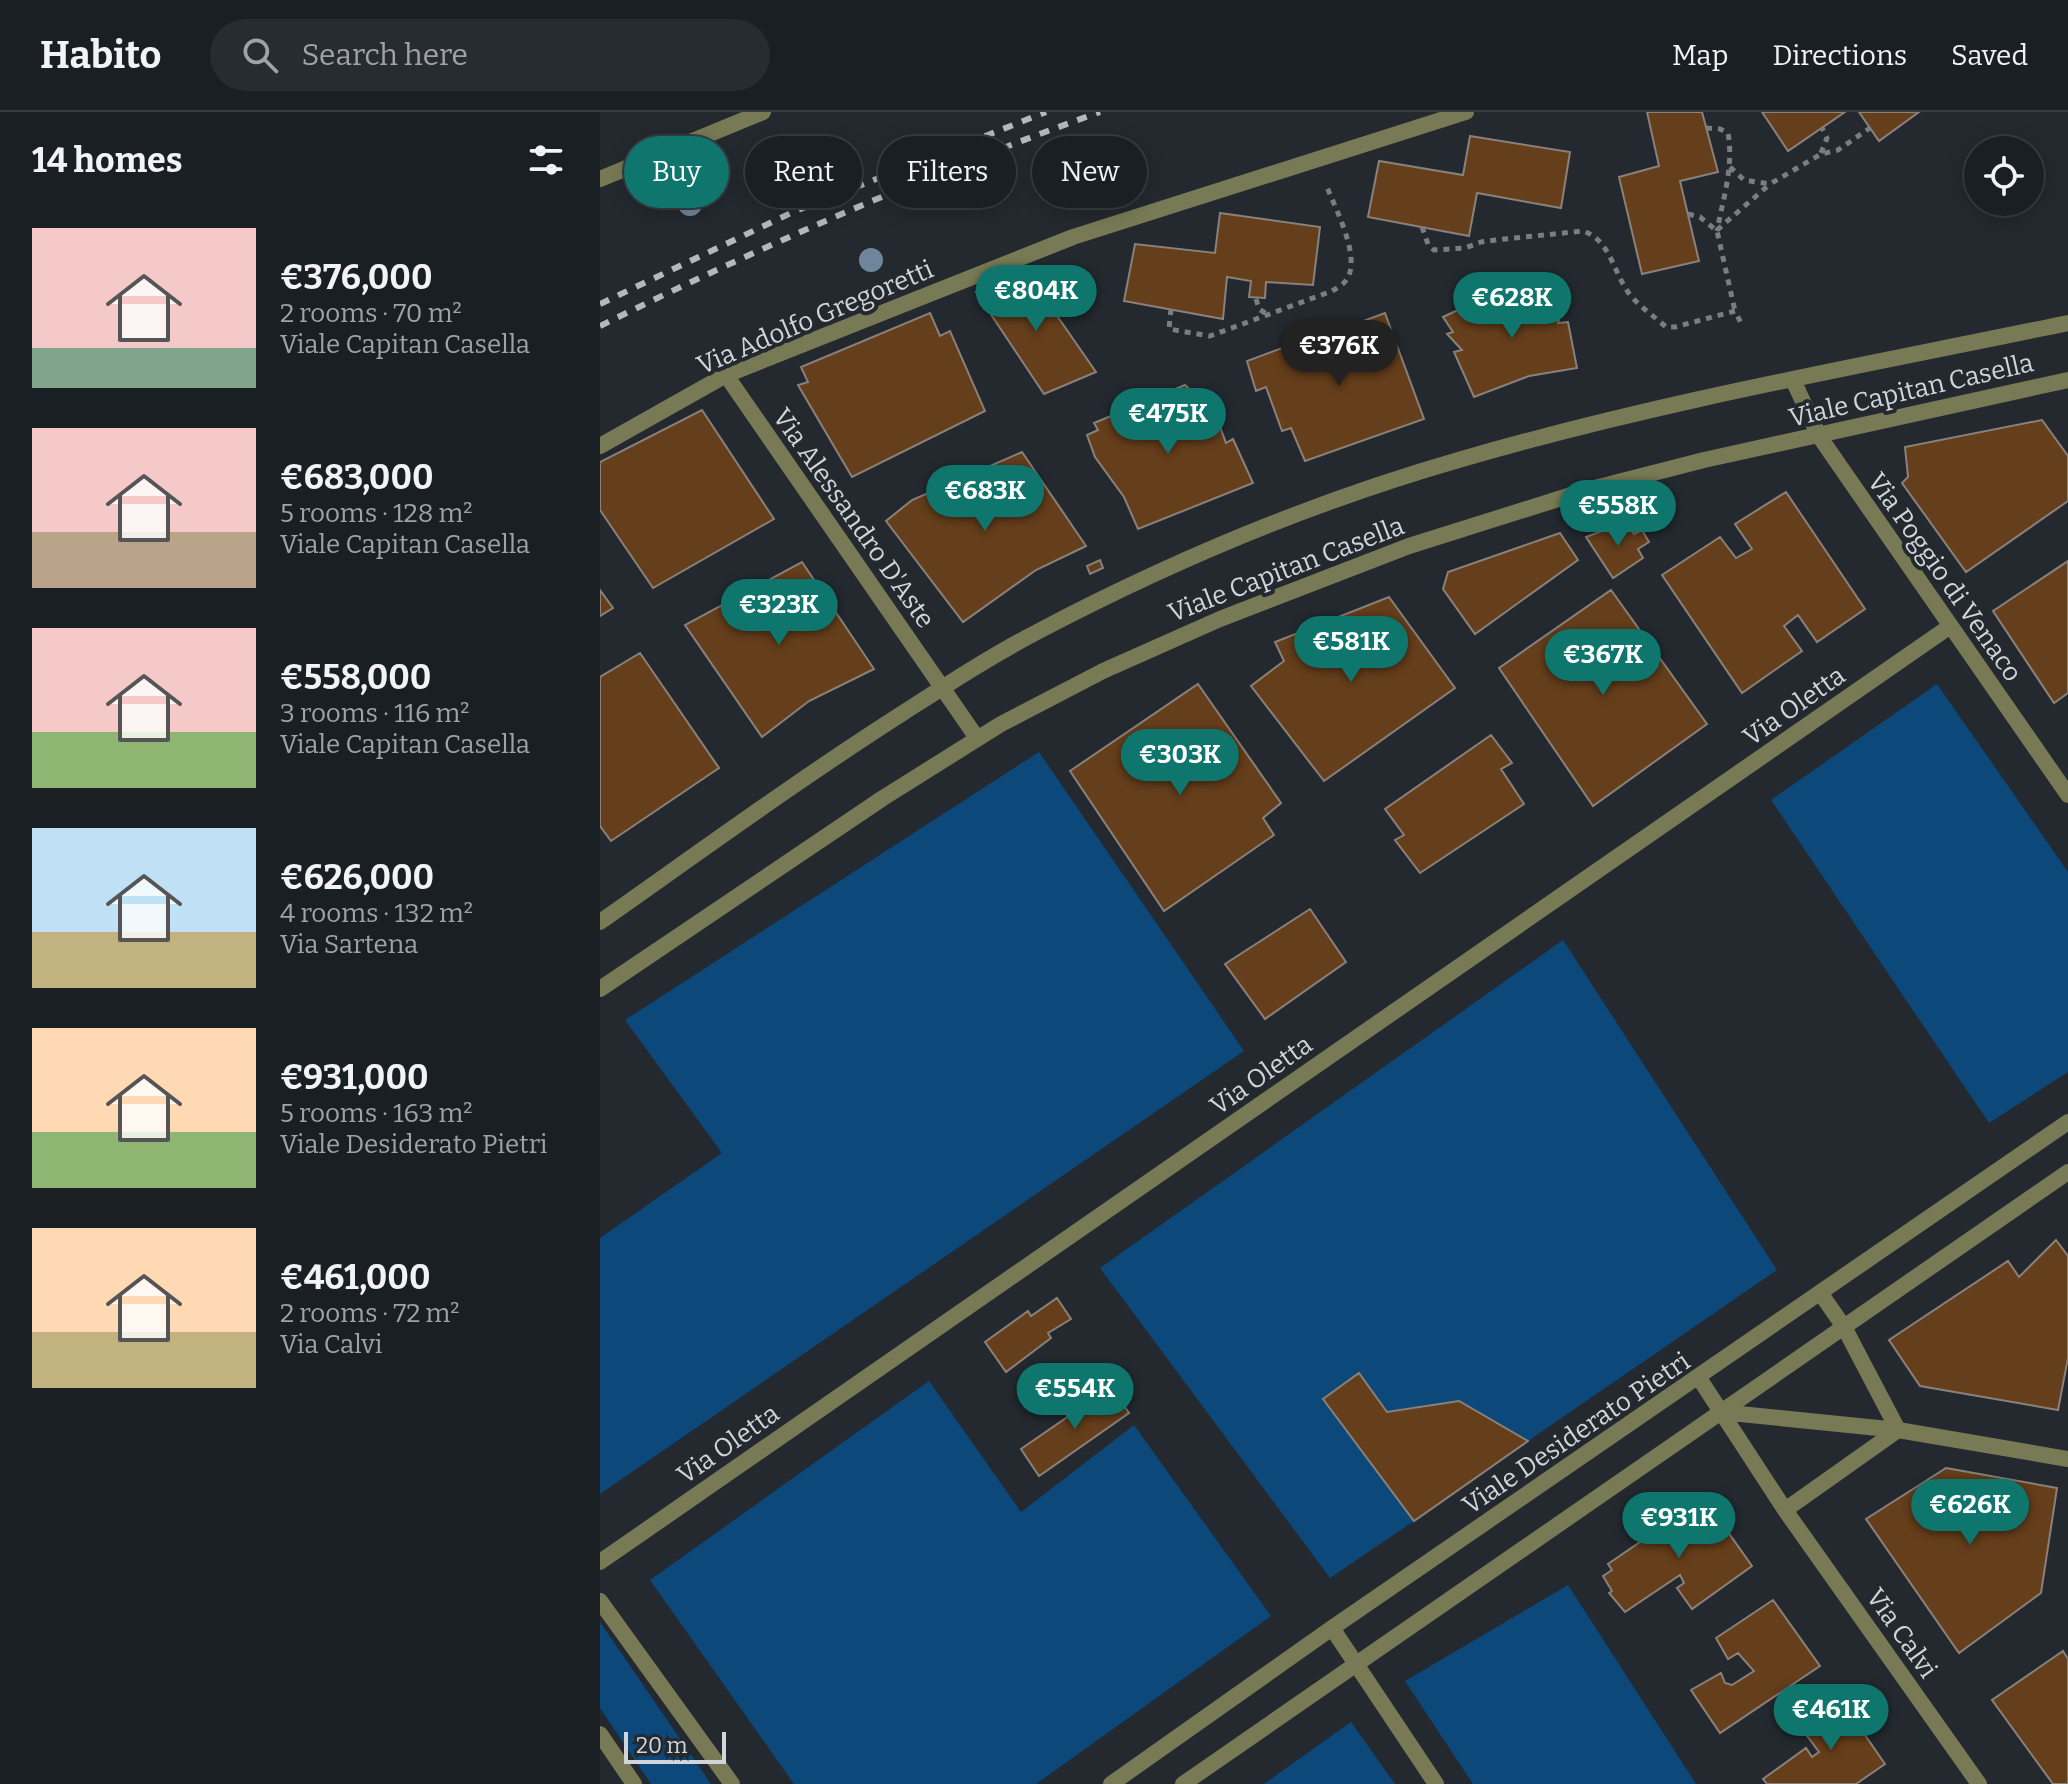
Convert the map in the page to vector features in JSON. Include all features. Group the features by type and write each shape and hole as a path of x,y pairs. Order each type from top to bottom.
{"street":[{"path":"600,179 763,112"},
{"name":"Via Adolfo Gregoretti","path":"600,446 726,375 1073,237 1466,112"},
{"name":"Viale Capitan Casella","path":"600,922 831,760 943,687 1036,632 1266,526 1354,493 1564,431 2068,323"},
{"name":"Via Alessandro D'Aste","path":"726,375 977,738"},
{"name":"Via Poggio di Venaco","path":"1793,380 1819,436 2068,795"},
{"name":"Viale Capitan Casella","path":"600,989 977,738 1054,695 1177,637 1409,546 1587,490 1704,460 2068,380"},
{"name":"Via Oletta","path":"600,1562 1949,627"},
{"name":"Viale Desiderato Pietri","path":"1111,1784 1332,1628 2068,1122"},
{"path":"1183,1784 2068,1172"},
{"path":"1821,1294 1844,1327 1898,1430"},
{"path":"1699,1378 1720,1412"},
{"path":"1720,1412 1898,1430 2068,1459"},
{"name":"Via Calvi","path":"1720,1412 1785,1510 1979,1784"},
{"path":"1785,1510 1898,1430"},
{"path":"600,1601 732,1784"},
{"path":"1332,1628 1436,1784"},
{"path":"600,1734 634,1784"}],"path":[{"path":"1706,128 1728,133 1731,148 1717,231 1735,311 1741,323"},
{"path":"1821,154 1827,138 1822,128"},
{"path":"1717,231 1770,184 1821,154 1838,150 1870,128"},
{"path":"1730,167 1744,180 1770,184"},
{"path":"1171,309 1169,329 1210,336 1332,291 1346,281 1352,269 1352,256 1327,187"},
{"path":"1688,214 1700,217 1717,231"},
{"path":"1422,227 1428,244 1434,250 1583,231 1601,242 1627,291 1666,327 1735,311"},
{"path":"1256,299 1259,309 1269,316"}],"shaded area":[{"path":"1937,684 2068,872 2068,1072 1989,1123 1771,800"},
{"path":"1039,752 1244,1051 600,1494 600,1238 722,1153 625,1020"},
{"path":"1563,940 1777,1270 1528,1441 1323,1399 1414,1521 1330,1578 1100,1268"},
{"path":"929,1381 1021,1512 1134,1425 1271,1616 1036,1784 794,1784 650,1580"},
{"path":"1568,1585 1696,1784 1473,1784 1405,1681"},
{"path":"600,1622 711,1784 651,1784 600,1708"},
{"path":"1351,1722 1395,1784 1264,1784"}],"building":[{"path":"1647,112 1702,112 1718,172 1680,181 1699,261 1642,274 1619,177 1659,166"},
{"path":"1762,112 1845,112 1788,151"},
{"path":"1859,112 1919,112 1879,141"},
{"path":"1470,136 1570,152 1561,208 1477,193 1469,236 1368,217 1379,161 1463,175"},
{"path":"1220,213 1320,227 1313,285 1266,282 1265,298 1249,297 1251,281 1227,277 1223,319 1124,301 1135,244 1215,253"},
{"path":"1026,271 1096,372 1044,394 976,292"},
{"path":"1561,284 1556,301 1564,302 1558,323 1568,322 1577,368 1529,376 1474,397 1454,352 1462,350 1447,334 1453,332 1443,317 1481,299 1495,322 1506,313 1518,314 1517,287"},
{"path":"930,313 940,336 950,331 985,411 852,477 798,385 808,382 801,367"},
{"path":"1385,313 1424,419 1305,461 1291,428 1282,431 1266,387 1256,391 1247,361 1317,335 1329,363 1342,359 1333,332"},
{"path":"1185,385 1215,413 1226,443 1233,439 1253,483 1138,529 1124,497 1095,457 1087,435 1098,430 1094,423"},
{"path":"702,410 774,519 653,588 600,510 600,462"},
{"path":"2042,420 2068,456 2068,501 1966,572 1902,483 1908,477 1905,447"},
{"path":"1022,452 1086,546 1036,570 963,622 886,521 912,500"},
{"path":"1786,492 1865,609 1817,642 1798,615 1784,626 1802,651 1742,693 1662,575 1720,537 1736,558 1752,549 1735,524"},
{"path":"1626,522 1634,534 1642,530 1649,542 1638,549 1643,558 1613,578 1586,537"},
{"path":"1560,533 1578,560 1475,634 1443,589 1448,572"},
{"path":"1100,560 1103,568 1090,574 1087,566"},
{"path":"2068,561 2068,693 2054,703 1993,611"},
{"path":"802,562 874,669 809,701 762,737 685,625"},
{"path":"600,590 613,608 600,616"},
{"path":"1611,590 1707,724 1593,806 1499,668"},
{"path":"1389,597 1455,688 1324,781 1251,686 1284,661 1275,642"},
{"path":"640,653 719,768 611,841 600,826 600,677"},
{"path":"1198,684 1281,803 1263,818 1274,835 1164,911 1070,771"},
{"path":"1491,735 1512,763 1501,769 1524,804 1420,873 1395,840 1404,835 1385,809"},
{"path":"1310,909 1346,962 1265,1019 1225,964"},
{"path":"2056,1240 2068,1256 2068,1358 2058,1410 1920,1386 1889,1340 2008,1261 2019,1277"},
{"path":"1057,1298 1071,1319 1048,1333 1051,1338 1006,1372 985,1342 1028,1311 1031,1316"},
{"path":"1359,1373 1387,1412 1459,1401 1528,1441 1414,1521 1323,1399"},
{"path":"1111,1387 1129,1413 1039,1476 1021,1449"},
{"path":"1946,1468 2057,1488 2041,1593 1959,1653 1866,1519"},
{"path":"1704,1498 1752,1566 1692,1609 1677,1588 1684,1583 1680,1575 1625,1612 1609,1593 1612,1591 1603,1576 1612,1570 1608,1564"},
{"path":"1773,1600 1820,1666 1720,1733 1691,1690 1721,1673 1725,1683 1732,1685 1754,1671 1738,1653 1728,1659 1716,1638"},
{"path":"2063,1651 2068,1659 2068,1784 2053,1784 1992,1700"},
{"path":"1840,1699 1885,1764 1856,1784 1767,1784 1763,1779 1806,1748 1812,1757 1819,1752 1799,1725"}],"railway":[{"path":"600,304 793,212 1046,112"},
{"path":"600,326 722,267 847,212 1100,112"}]}
